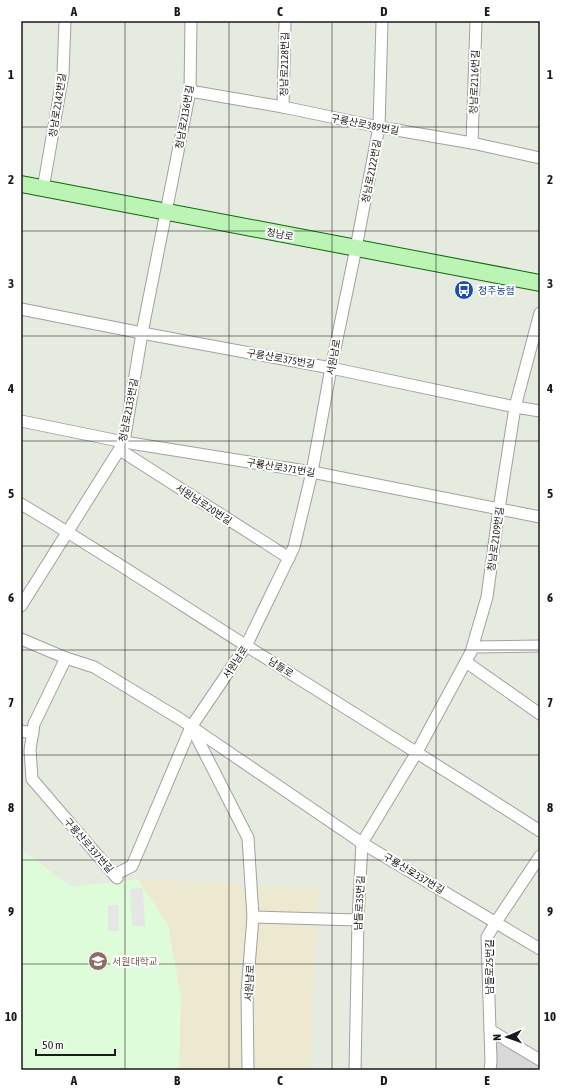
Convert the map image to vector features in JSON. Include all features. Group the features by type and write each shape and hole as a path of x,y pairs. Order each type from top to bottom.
{"main road":[{"name":"청남로","path":"21,184 540,283"}],"street":[{"name":"청남로2142번길","path":"43,189 63,74 65,21"},
{"name":"청남로2136번길","path":"166,212 190,91 191,21"},
{"name":"청남로2128번길","path":"283,107 285,21"},
{"name":"청남로2122번길","path":"356,248 379,127 382,21"},
{"name":"청남로2116번길","path":"472,143 476,21"},
{"name":"구룡산로389번길","path":"190,91 472,143 540,158"},
{"name":"청남로2133번길","path":"21,606 122,446 142,333 166,212"},
{"name":"서원남로","path":"248,1070 248,992 253,916 248,838 191,727 246,646 294,547 312,472 331,368 356,248"},
{"name":"구룡산로375번길","path":"21,308 142,333 331,368 540,411"},
{"name":"청남로2109번길","path":"417,752 473,647 487,596 498,509 515,407 540,313"},
{"name":"구룡산로371번길","path":"21,420 122,446 312,472 540,517"},
{"name":"서원남로20번길","path":"122,446 289,558"},
{"name":"남들로","path":"21,504 417,752 540,831"},
{"name":"구룡산로337번길","path":"21,639 66,658 94,667 174,715 362,843 540,949"},
{"path":"473,647 540,646"},
{"name":"구룡산로337번길","path":"66,658 34,724 30,750 32,779 117,878 116,874 132,866 191,727"},
{"path":"466,662 540,714"},
{"path":"21,730 33,733"},
{"name":"남들로35번길","path":"355,1070 358,920 362,843 417,752"},
{"name":"남들로25번길","path":"490,1070 491,1061 487,937 540,856"},
{"path":"253,916 358,920"},
{"path":"490,1030 540,1060"}],"shaded area":[{"name":"서원대학교","path":"21,849 72,887 138,879 168,925 181,997 179,1070 21,1070"},
{"path":"117,878 319,888 310,1070 107,1070"},
{"path":"143,888 145,926 132,926 130,889"},
{"path":"108,905 118,905 119,931 108,931"},
{"path":"496,1040 540,1066 540,1070 494,1070"}],"place":[{"name":"청주농협","path":"464,290"},
{"name":"서원대학교","path":"98,961"}]}
